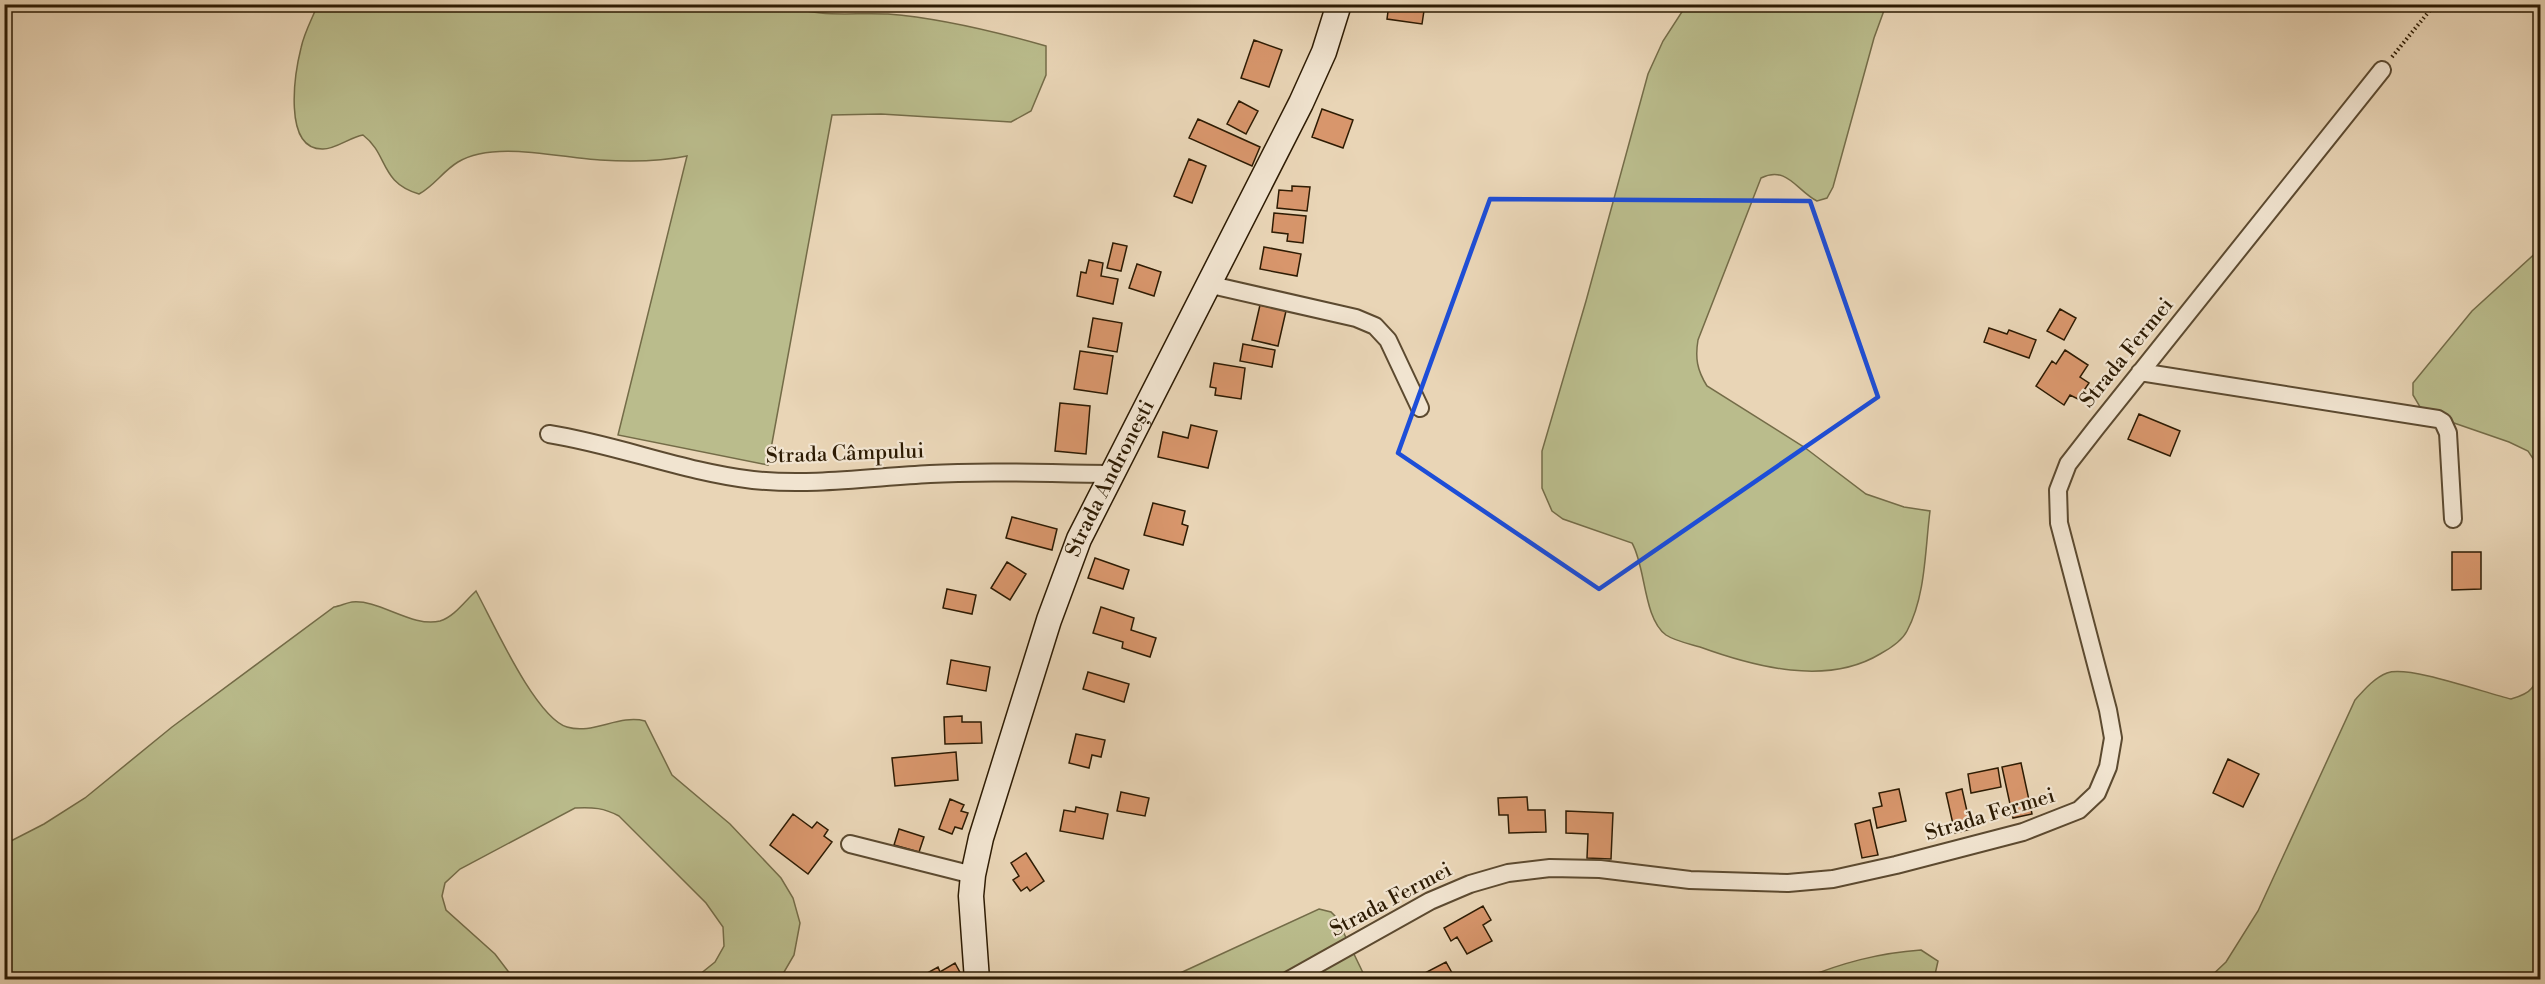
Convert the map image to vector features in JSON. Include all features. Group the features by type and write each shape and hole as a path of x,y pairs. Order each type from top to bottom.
{"street":[{"name":"Strada Andronești","path":"977,980 971,896 973,875 981,838 1049,620 1079,540 1207,284 1301,103 1324,52 1339,4"},
{"name":"Strada Fermei","path":"1289,980 1430,901 1470,884 1508,873 1550,868 1600,868 1738,883 1833,879 2023,832 2079,810 2097,793 2108,767 2113,738 2109,710 2059,523 2058,490 2068,464 2382,69"},
{"path":"1207,284 1356,318 1375,326 1388,340 1420,408"},
{"path":"2140,372 2438,418 2443,422 2448,433 2453,519"},
{"name":"Strada Câmpului","path":"549,434 594,441 710,473 754,480 808,481 975,473 1112,474"},
{"path":"850,844 973,875"}],"path":[{"path":"2382,69 2435,4"}],"highlighted area":[{"path":"1490,199 1810,201 1878,397 1599,589 1398,453"}],"green space":[{"path":"318,4 784,4 810,12 888,14 968,26 1046,46 1046,75 1031,111 1011,122 881,114 832,115 768,465 618,435 687,156 622,161 528,152 489,152 458,162 419,194 406,189 397,183 377,151 363,135 323,149 310,146 301,137 296,124 294,108 296,74 302,42"},
{"path":"1687,4 1886,5 1874,38 1833,187 1827,198 1817,201 1785,177 1770,175 1761,178 1697,346 1699,369 1707,386 1804,447 1866,494 1904,507 1930,511 1921,587 1907,631 1896,644 1859,664 1837,669 1791,670 1744,661 1678,641 1666,635 1653,617 1637,553 1632,543 1563,519 1552,511 1542,488 1542,451 1648,74 1663,41"},
{"path":"2540,249 2540,469 2528,451 2454,423 2420,407 2413,395 2413,383 2472,311"},
{"path":"476,591 516,667 542,706 555,720 567,727 577,729 626,720 645,721 672,775 730,824 781,878 793,898 800,923 794,955 780,979 694,979 715,962 724,946 723,927 706,903 619,816 603,810 575,808 460,869 445,883 442,896 446,910 495,954 514,979 5,979 5,844 44,824 85,798 172,727 334,607 362,602 418,621 440,621 455,612"},
{"path":"2540,662 2540,979 2208,979 2226,962 2258,911 2355,700 2370,685 2387,673 2412,673 2511,699 2530,690 2537,676"},
{"path":"1319,909 1331,912 1336,917 1366,979 1165,980"},
{"path":"1921,950 1938,961 1934,979 1802,979 1860,960"}],"building":[{"path":"1389,4 1425,4 1422,24 1387,19"},
{"path":"1254,40 1282,50 1269,87 1241,78"},
{"path":"1239,101 1258,111 1246,134 1227,124"},
{"path":"1322,109 1353,120 1343,148 1312,137"},
{"path":"1198,119 1260,147 1252,166 1189,138"},
{"path":"1189,159 1206,166 1192,203 1174,196"},
{"path":"1292,186 1310,187 1307,211 1277,208 1279,190 1292,191"},
{"path":"1274,213 1306,216 1303,243 1287,241 1288,234 1272,232"},
{"path":"1113,243 1127,246 1121,271 1107,268"},
{"path":"1264,247 1301,254 1297,276 1260,269"},
{"path":"1089,260 1103,263 1101,276 1118,279 1113,304 1077,296 1081,272 1086,273"},
{"path":"1137,264 1161,272 1154,296 1129,288"},
{"path":"1260,305 1286,311 1278,346 1252,340"},
{"path":"2060,309 2076,318 2064,340 2047,331"},
{"path":"1093,318 1122,323 1117,352 1088,347"},
{"path":"1989,328 2007,334 2009,330 2036,340 2029,358 1984,342"},
{"path":"1243,344 1275,350 1272,367 1240,361"},
{"path":"2065,350 2088,365 2080,377 2089,383 2078,399 2070,395 2064,405 2036,386 2052,361 2056,364"},
{"path":"1080,351 1113,356 1107,394 1074,389"},
{"path":"1214,363 1245,368 1241,399 1215,395 1216,388 1210,387"},
{"path":"1060,403 1090,406 1086,454 1055,451"},
{"path":"2139,414 2180,431 2170,456 2128,439"},
{"path":"1191,425 1217,431 1208,468 1158,457 1163,432 1188,438"},
{"path":"1153,503 1185,511 1182,524 1188,526 1183,545 1144,535"},
{"path":"1012,517 1057,529 1052,550 1006,538"},
{"path":"2452,552 2481,552 2481,589 2452,590"},
{"path":"1095,558 1129,570 1123,589 1088,578"},
{"path":"1007,562 1026,574 1010,600 991,588"},
{"path":"947,589 976,595 972,614 943,608"},
{"path":"1101,607 1134,618 1131,630 1156,638 1150,657 1122,648 1123,642 1093,633"},
{"path":"951,660 990,667 986,691 947,684"},
{"path":"1088,672 1129,684 1124,702 1083,689"},
{"path":"962,716 962,722 981,722 982,743 945,744 944,717"},
{"path":"1076,734 1105,740 1101,757 1092,755 1089,768 1069,763"},
{"path":"956,752 958,780 895,786 892,758"},
{"path":"2228,759 2259,774 2243,807 2213,793"},
{"path":"2021,763 2032,814 2013,818 2002,767"},
{"path":"1998,768 2001,787 1971,793 1968,774"},
{"path":"1899,789 1906,821 1877,828 1873,808 1882,806 1879,793"},
{"path":"1962,789 1971,829 1955,833 1946,793"},
{"path":"1121,792 1149,798 1145,816 1117,811"},
{"path":"1527,797 1528,810 1545,810 1546,832 1509,833 1508,815 1499,815 1498,798"},
{"path":"950,799 964,805 961,811 968,813 962,829 955,827 952,834 939,829"},
{"path":"1076,807 1108,814 1103,839 1060,831 1064,810 1075,812"},
{"path":"1566,811 1613,813 1611,859 1587,858 1588,834 1566,833"},
{"path":"793,814 812,828 817,822 828,830 824,836 832,842 808,874 770,845"},
{"path":"1870,820 1878,855 1862,858 1855,824"},
{"path":"899,829 924,837 919,852 894,845"},
{"path":"1026,853 1044,881 1030,891 1027,887 1021,891 1013,880 1019,876 1011,863"},
{"path":"1483,906 1491,920 1483,925 1492,941 1467,954 1457,937 1451,941 1444,928"},
{"path":"1446,962 1456,980 1421,980 1419,976"},
{"path":"955,963 963,978 960,980 922,980 920,977 938,967 940,972"}]}
